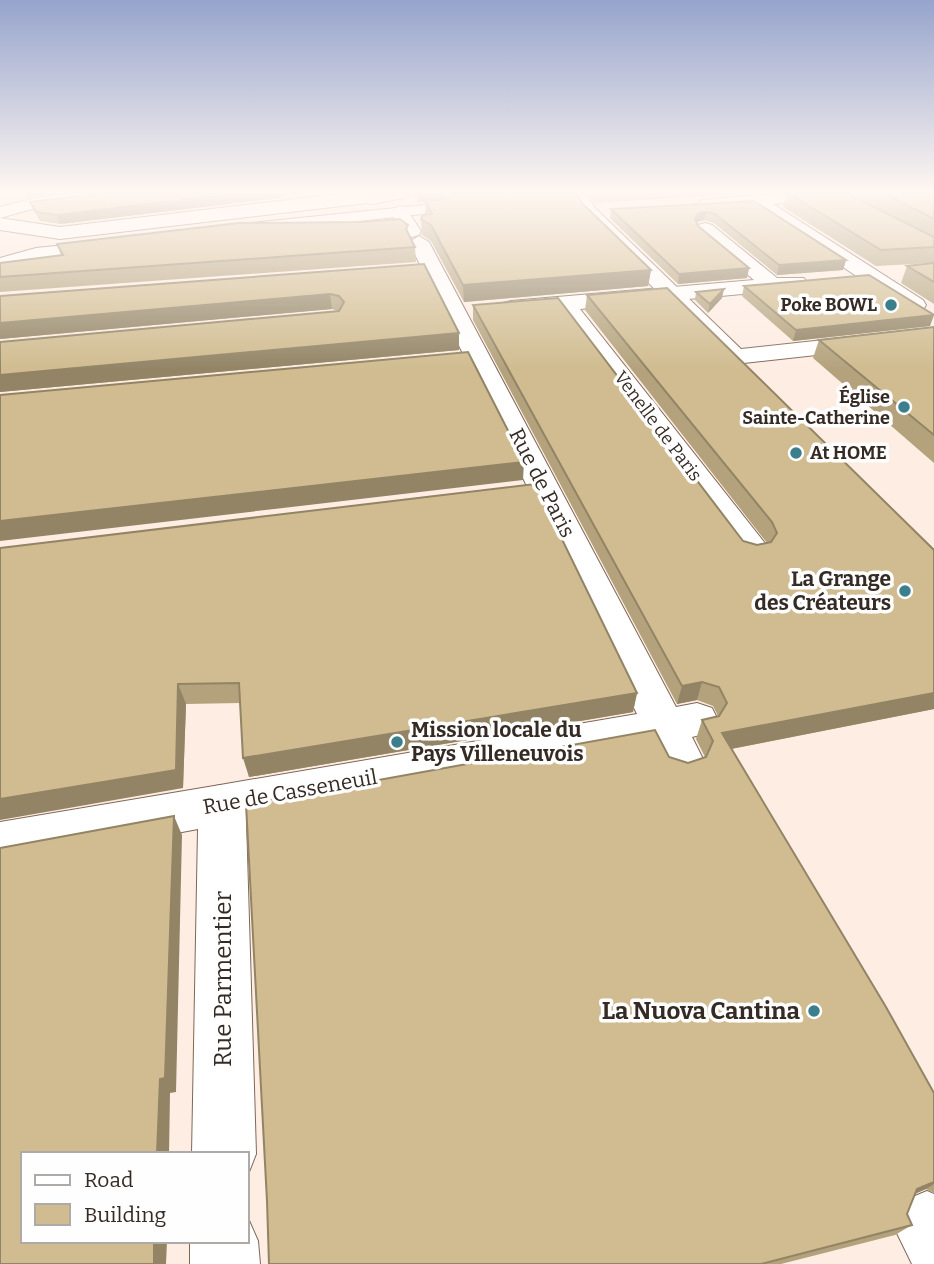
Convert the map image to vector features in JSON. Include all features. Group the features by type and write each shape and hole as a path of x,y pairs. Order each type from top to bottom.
{"street":[{"name":"Rue de Paris","path":"418,252 457,312 465,359 533,491 681,736"},
{"path":"635,252 672,294 764,386"},
{"path":"733,252 772,285"},
{"path":"834,252 934,317"},
{"path":"457,312 909,273"},
{"name":"Venelle de Paris","path":"564,303 752,550"},
{"path":"735,357 934,335"},
{"name":"Rue de Casseneuil","path":"0,844 220,805 681,736"},
{"name":"Rue Parmentier","path":"220,805 224,1152"},
{"path":"224,1243 225,1264"}],"lane":[{"path":"0,265 56,252"}],"building":[{"path":"61,252 346,252 0,277 0,263 63,255"},
{"path":"445,252 632,252 651,270 463,285"},
{"path":"656,252 730,252 749,268 679,274"},
{"path":"763,252 834,252 846,260 779,265"},
{"path":"934,263 934,282 907,266"},
{"path":"424,264 459,333 0,375 0,342 339,311 344,302 339,296 330,294 0,323 0,296"},
{"path":"869,275 934,315 796,330 744,286"},
{"path":"667,288 934,550 934,693 722,733 886,1007 934,1093 934,1182 917,1189 907,1214 912,1225 761,1264 269,1264 246,804 655,730 669,757 688,763 706,757 713,741 702,720 719,716 727,703 719,687 702,682 682,686 473,305 558,298 743,541 757,545 771,542 777,533 772,522 587,295"},
{"path":"724,289 710,304 696,292"},
{"path":"934,327 934,435 819,340"},
{"path":"468,352 524,462 0,521 0,395"},
{"path":"535,484 637,693 243,758 239,683 178,684 176,770 0,799 0,548"},
{"path":"174,816 165,1078 160,1079 157,1152 21,1152 21,1243 154,1243 154,1264 0,1264 0,848"}],"place":[{"name":"Poke BOWL","path":"891,305"},
{"name":"Église Sainte-Catherine","path":"904,407"},
{"name":"At HOME","path":"796,453"},
{"name":"La Grange des Créateurs","path":"905,591"},
{"name":"Mission locale du Pays Villeneuvois","path":"397,742"},
{"name":"La Nuova Cantina","path":"814,1011"}]}
